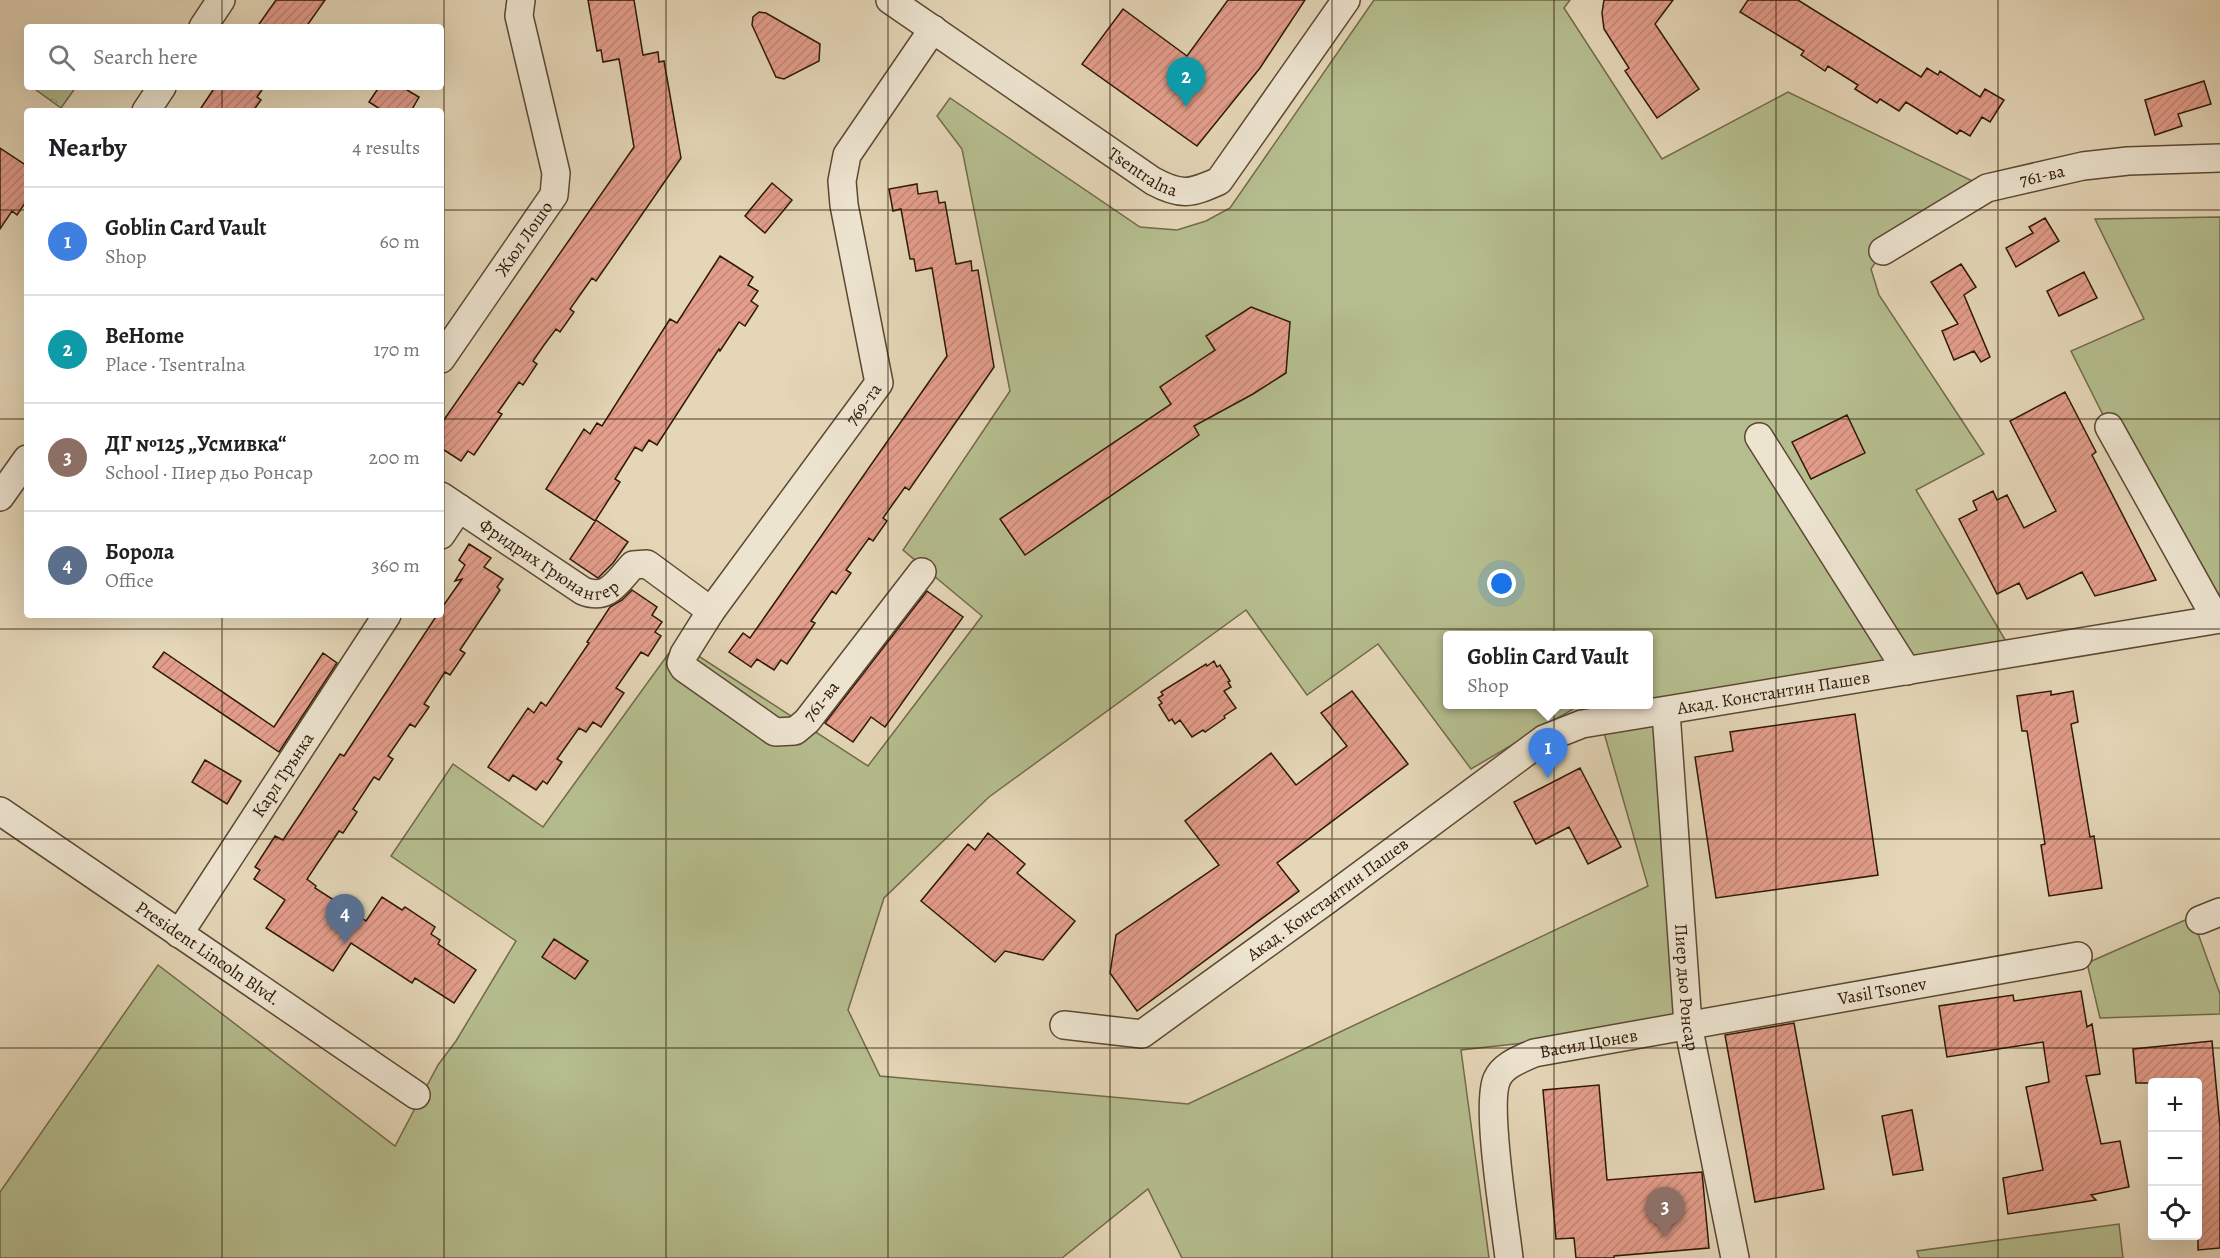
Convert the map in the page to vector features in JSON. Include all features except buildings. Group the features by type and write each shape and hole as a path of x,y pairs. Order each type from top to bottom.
{"street":[{"path":"205,24 221,0"},
{"name":"Жюл Лошо","path":"444,355 554,195 556,173 519,16 521,0"},
{"name":"Tsentralna","path":"890,0 1153,181 1171,190 1195,192 1219,181 1346,0"},
{"name":"769-та","path":"711,611 879,383 844,205 842,182 847,155 933,29"},
{"path":"148,108 160,90"},
{"name":"761-ва","path":"1883,251 1987,188 2083,166 2128,161 2220,158"},
{"path":"2109,427 2218,619"},
{"path":"1759,437 1907,671"},
{"path":"0,497 24,463"},
{"path":"444,524 450,502"},
{"name":"Фридрих Грюнангер","path":"450,502 583,591 594,596 606,593 633,565 647,564 711,611"},
{"name":"761-ва","path":"711,611 684,654 681,663 684,668 775,732 795,731 807,721 922,572"},
{"name":"Карл Трънка","path":"179,934 385,618"},
{"name":"Акад. Константин Пашев","path":"1064,1025 1142,1034 1544,739 1582,724 1666,712 2218,619"},
{"name":"Пиер дьо Ронсар","path":"1666,712 1688,1025 1735,1258"},
{"name":"President Lincoln Blvd.","path":"0,811 416,1095"},
{"name":"Vasil Tsonev","path":"1688,1025 2078,956"},
{"name":"Васил Цонев","path":"1509,1258 1493,1122 1493,1096 1497,1079 1503,1070 1534,1053 1688,1025"}],"green space":[{"path":"1374,0 1570,0 1564,8 1662,159 1788,92 1987,188 1883,251 1871,269 1879,295 1984,454 1916,490 2013,653 1666,712 1688,1025 1461,1050 1489,1258 1182,1258 1148,1189 1062,1258 0,1258 0,1192 158,965 395,1146 438,1065 456,1041 516,941 391,856 453,764 543,827 677,642 868,766 982,616 903,550 1010,391 962,149 937,116 950,98 1140,227 1177,230 1206,221 1230,208","holes":["1246,610 1307,695 1378,644 1471,769 1573,709 1443,709 1443,631 1653,631 1653,709 1597,709 1648,886 1188,1104 880,1076 848,1010 884,898 989,797"]},
{"path":"36,90 74,90 61,108"},
{"path":"2220,217 2220,618 2109,427 2071,351 2144,319 2095,219"},
{"path":"2192,917 2220,994 2220,1014 2100,1018 2087,963"},
{"path":"2119,1224 2123,1258 1919,1258 1917,1251"}],"place":[{"name":"BeHome","path":"1186,107"},
{"name":"Goblin Card Vault","path":"1548,778"},
{"name":"Борола","path":"345,944"},
{"name":"ДГ №125 „Усмивка“","path":"1665,1237"}]}
